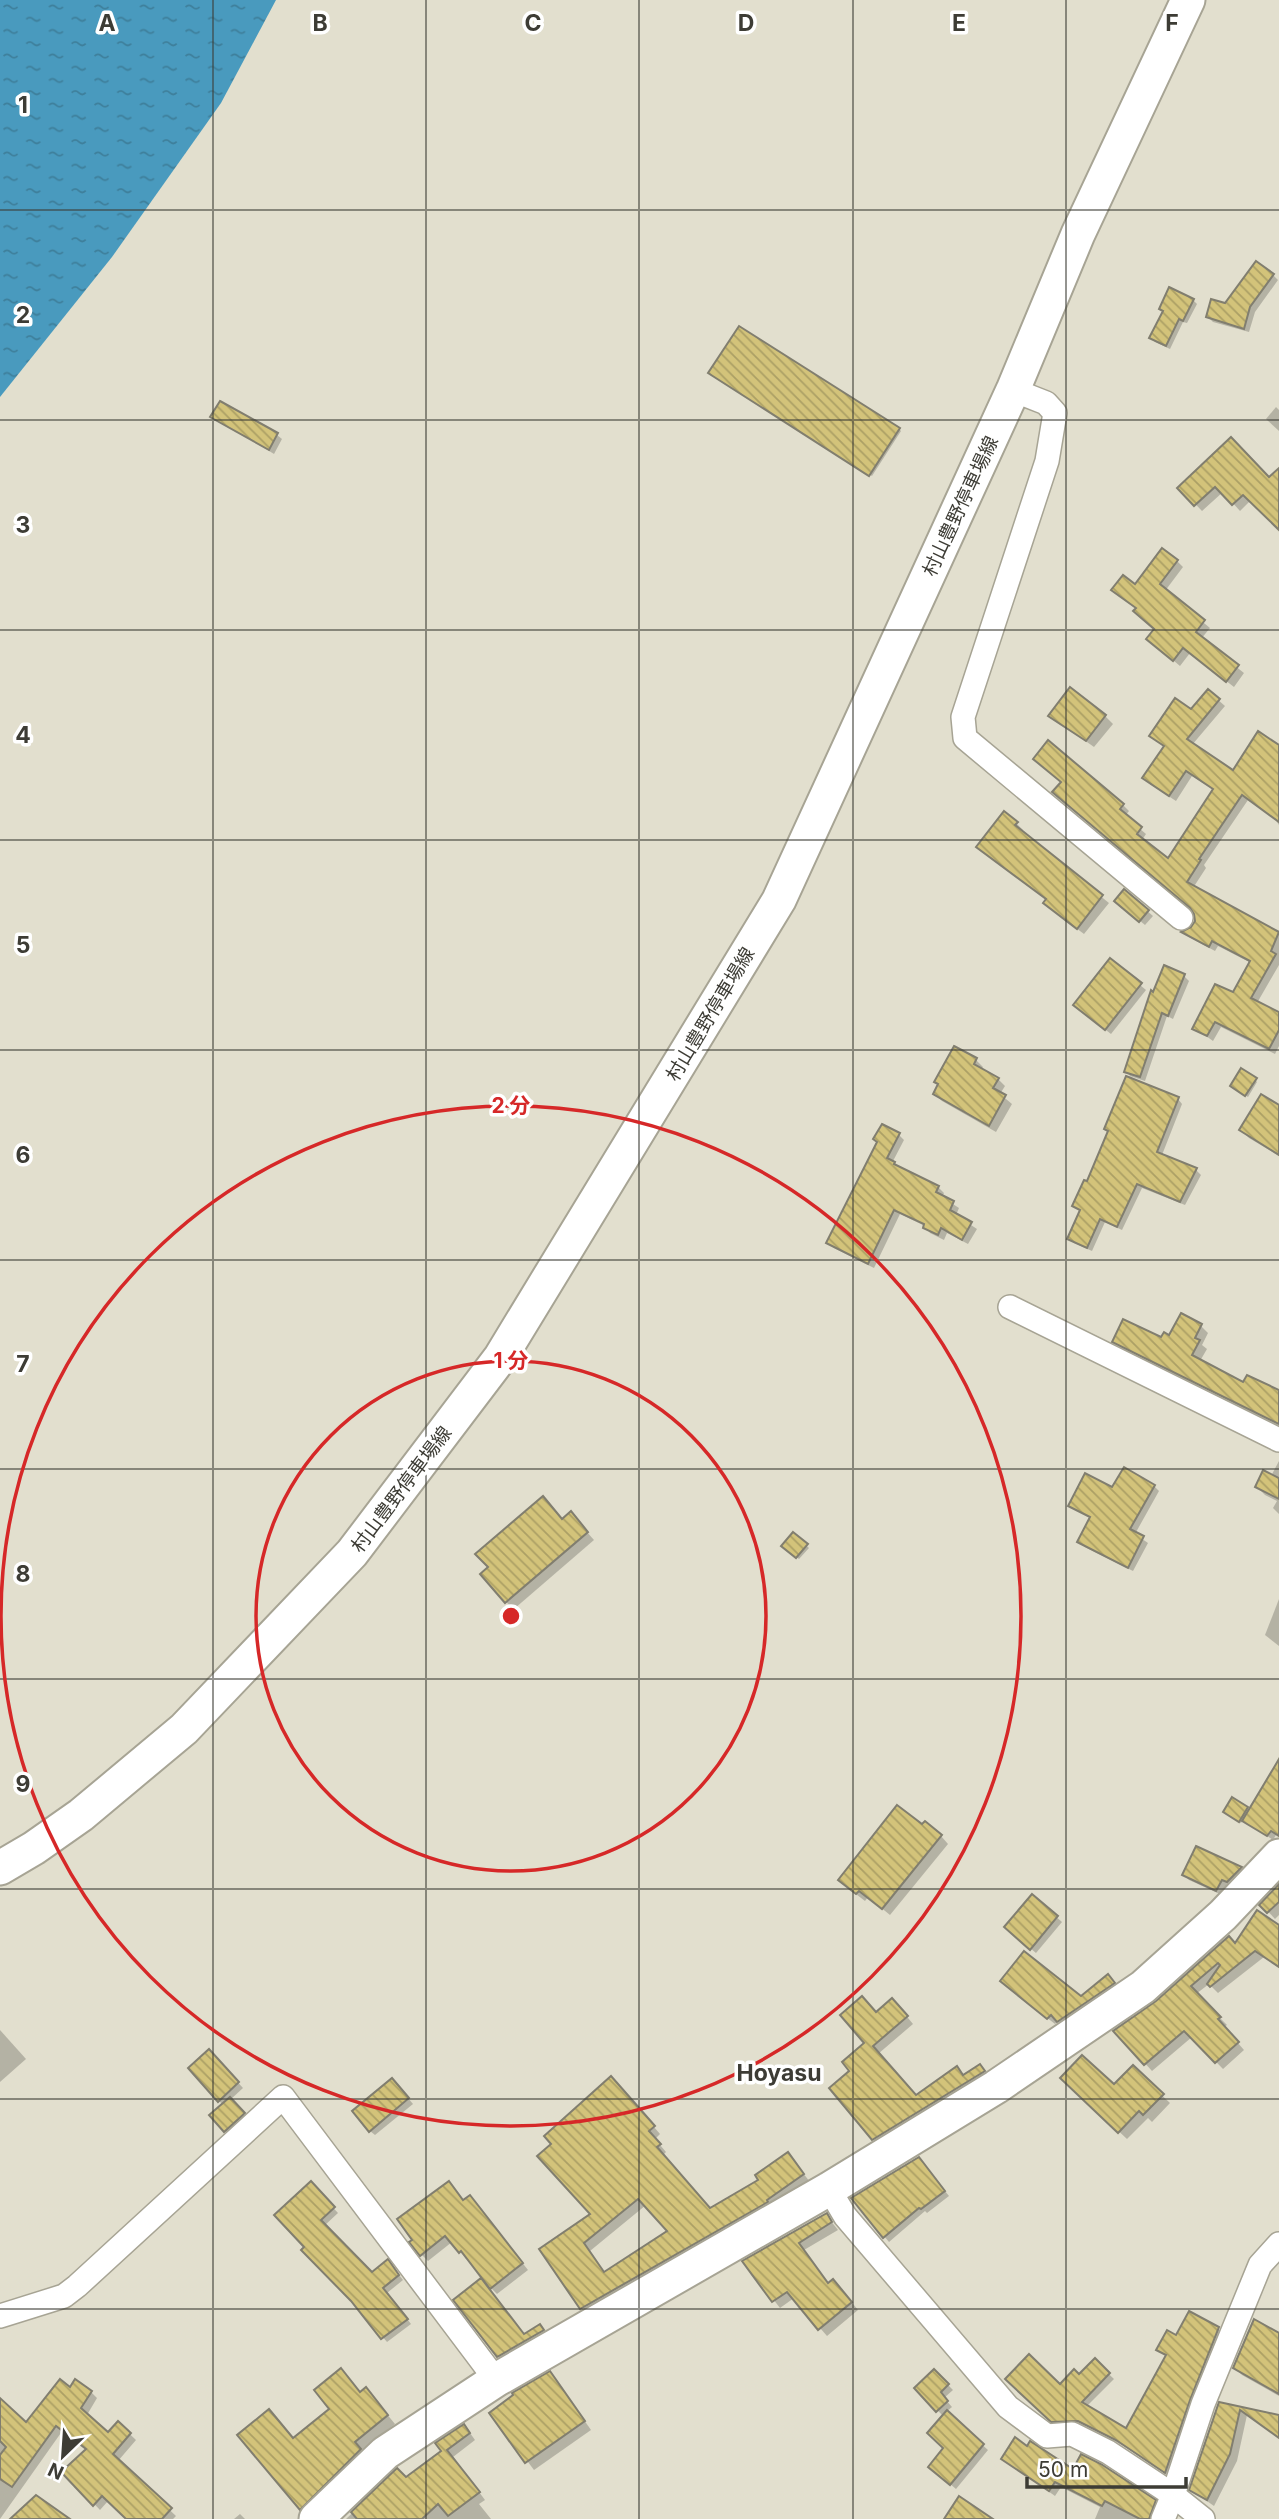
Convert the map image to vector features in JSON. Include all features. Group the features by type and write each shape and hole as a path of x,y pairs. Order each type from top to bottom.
{"main road":[{"name":"村山豊野停車場線","path":"0,1867 34,1848 80,1815 184,1729 352,1553 500,1358 779,900 1013,390 1078,234 1188,0"},
{"path":"316,2519 385,2453 496,2379 829,2189 996,2087 1143,1986 1223,1915 1279,1856"}],"street":[{"path":"1013,390 1046,403 1055,413 1047,461 964,717 965,737 1181,918"},
{"path":"1010,1307 1279,1440"},
{"path":"0,2316 64,2296 77,2287 284,2097 496,2379"},
{"path":"829,2189 845,2216 1008,2407 1047,2436 1072,2434 1108,2452 1173,2495 1203,2519"},
{"path":"1163,2519 1203,2404 1260,2265 1279,2244"}],"water":[{"path":"0,0 276,0 221,103 112,257 0,397"}],"building":[{"path":"1256,261 1274,274 1250,307 1244,329 1206,317 1211,299 1225,303"},
{"path":"1169,287 1194,299 1183,321 1179,319 1166,346 1149,338 1163,311 1159,309"},
{"path":"739,326 900,428 869,476 708,373"},
{"path":"220,401 278,433 269,450 210,417"},
{"path":"1231,437 1269,477 1279,468 1279,530 1243,495 1232,505 1215,487 1194,506 1177,488"},
{"path":"1162,548 1178,560 1160,584 1205,620 1196,632 1239,665 1226,682 1183,648 1173,661 1146,639 1154,629 1133,611 1136,608 1111,590 1123,575 1135,584"},
{"path":"1070,687 1106,715 1086,741 1048,716"},
{"path":"1208,689 1220,699 1187,739 1233,770 1258,731 1279,745 1279,822 1242,795 1199,859 1201,860 1187,882 1279,932 1271,951 1276,954 1251,998 1279,1012 1279,1030 1269,1049 1215,1022 1207,1036 1192,1029 1215,984 1233,992 1250,961 1212,941 1209,947 1181,932 1191,927 1195,921 1190,908 1052,792 1061,782 1033,759 1048,740 1124,804 1120,809 1142,827 1137,834 1168,858 1213,789 1186,771 1169,796 1142,778 1164,746 1149,736 1175,698 1191,709"},
{"path":"1004,811 1018,822 1015,825 1103,895 1077,929 1043,903 1046,899 976,847"},
{"path":"1124,889 1149,910 1139,922 1114,901"},
{"path":"1110,958 1142,983 1105,1030 1073,1005"},
{"path":"1164,965 1185,974 1168,1016 1162,1013 1140,1077 1124,1072 1151,990 1153,992"},
{"path":"954,1046 977,1058 974,1064 999,1078 993,1088 1006,1095 989,1126 933,1094 938,1084 934,1082"},
{"path":"1241,1068 1257,1078 1245,1096 1230,1086"},
{"path":"1126,1076 1179,1097 1157,1152 1197,1168 1180,1202 1137,1184 1117,1227 1100,1219 1087,1248 1067,1239 1080,1210 1072,1206 1084,1180 1087,1181 1108,1131 1104,1129"},
{"path":"1261,1094 1279,1105 1279,1155 1239,1130"},
{"path":"882,1124 900,1133 887,1158 939,1186 936,1192 954,1201 950,1210 972,1222 962,1240 941,1228 938,1235 923,1228 924,1224 894,1210 868,1264 826,1243 877,1142 873,1139"},
{"path":"1181,1313 1202,1324 1195,1338 1200,1340 1192,1355 1243,1382 1247,1375 1279,1390 1279,1424 1112,1342 1123,1319 1161,1337 1164,1332 1169,1335"},
{"path":"1124,1467 1155,1485 1130,1529 1144,1536 1128,1568 1077,1542 1090,1517 1068,1506 1085,1473 1112,1487"},
{"path":"1263,1470 1279,1478 1279,1499 1255,1487"},
{"path":"543,1496 562,1519 571,1511 588,1532 505,1603 480,1574 488,1567 475,1554"},
{"path":"793,1532 808,1544 796,1558 781,1546"},
{"path":"1279,1759 1279,1836 1271,1831 1267,1836 1242,1821"},
{"path":"1232,1797 1248,1807 1239,1822 1223,1812"},
{"path":"897,1805 922,1824 925,1821 942,1835 882,1909 859,1891 856,1894 838,1880"},
{"path":"1196,1846 1242,1867 1227,1882 1222,1880 1216,1891 1182,1875"},
{"path":"1279,1884 1279,1902 1267,1913 1259,1905"},
{"path":"1032,1894 1058,1916 1030,1950 1004,1927"},
{"path":"1257,1910 1279,1925 1279,1967 1255,1951 1210,1987 1207,1984 1220,1965 1218,1963 1191,1986 1221,2017 1218,2019 1239,2042 1215,2063 1184,2031 1144,2065 1113,2031 1156,2001 1229,1936 1235,1943"},
{"path":"1024,1951 1081,1996 1108,1974 1115,1983 1057,2022 1051,2015 1047,2019 1000,1981"},
{"path":"862,1996 876,2012 892,1998 908,2016 873,2046 916,2095 957,2066 963,2075 980,2064 985,2071 872,2140 829,2088 849,2071 842,2062 864,2043 840,2015"},
{"path":"209,2049 239,2082 218,2102 188,2068"},
{"path":"1082,2055 1114,2084 1133,2065 1164,2094 1143,2115 1139,2111 1118,2133 1060,2078"},
{"path":"611,2076 655,2126 649,2131 661,2144 657,2147 710,2208 758,2180 755,2175 788,2152 804,2174 767,2200 768,2202 580,2309 539,2249 590,2214 537,2156 551,2144 544,2136","holes":["638,2199 667,2231 604,2272 584,2243"]},
{"path":"392,2078 409,2098 369,2132 352,2111"},
{"path":"230,2097 245,2113 224,2132 209,2115"},
{"path":"919,2157 945,2191 919,2208 883,2238 851,2198"},
{"path":"311,2181 335,2207 321,2220 372,2272 388,2259 399,2275 383,2288 408,2319 381,2339 351,2301 301,2250 304,2247 274,2215"},
{"path":"449,2181 463,2200 470,2195 523,2263 490,2289 461,2251 459,2253 445,2236 420,2256 397,2219"},
{"path":"827,2213 832,2222 799,2243 828,2283 833,2279 852,2302 818,2330 787,2292 772,2302 742,2261"},
{"path":"481,2278 524,2334 540,2324 544,2330 497,2357 453,2300"},
{"path":"1189,2311 1219,2327 1165,2473 1116,2440 1078,2421 1051,2422 1005,2379 1029,2354 1060,2384 1074,2369 1079,2374 1095,2358 1110,2373 1082,2402 1126,2428 1166,2355 1156,2350 1167,2330 1176,2335"},
{"path":"1254,2319 1279,2333 1279,2394 1233,2368"},
{"path":"341,2368 360,2392 366,2387 388,2415 355,2442 361,2449 300,2510 237,2435 269,2409 293,2438 329,2409 314,2390"},
{"path":"934,2369 949,2384 941,2392 948,2401 936,2412 914,2388"},
{"path":"550,2371 585,2421 525,2463 489,2413 513,2395 512,2393"},
{"path":"60,2379 70,2387 75,2379 92,2391 81,2408 108,2432 118,2421 131,2433 113,2454 172,2508 162,2519 126,2519 102,2496 93,2506 61,2472 86,2449 56,2426 12,2487 0,2479 0,2455 6,2447 0,2441 0,2398 26,2422"},
{"path":"1219,2402 1279,2415 1279,2438 1240,2410 1230,2454 1207,2500 1189,2490"},
{"path":"947,2410 984,2444 950,2485 928,2467 943,2448 927,2433"},
{"path":"464,2424 470,2433 447,2450 480,2492 448,2516 438,2504 422,2519 357,2519 351,2512 397,2468 406,2477 441,2451 435,2443"},
{"path":"1015,2437 1027,2446 1030,2441 1073,2469 1081,2454 1101,2464 1156,2500 1149,2519 1140,2519 1105,2501 1102,2506 1055,2482 1049,2491 1001,2459"},
{"path":"36,2495 70,2519 10,2519"},
{"path":"959,2496 993,2519 944,2519"}],"district":[{"name":"Hoyasu","path":"779,2073"}]}
